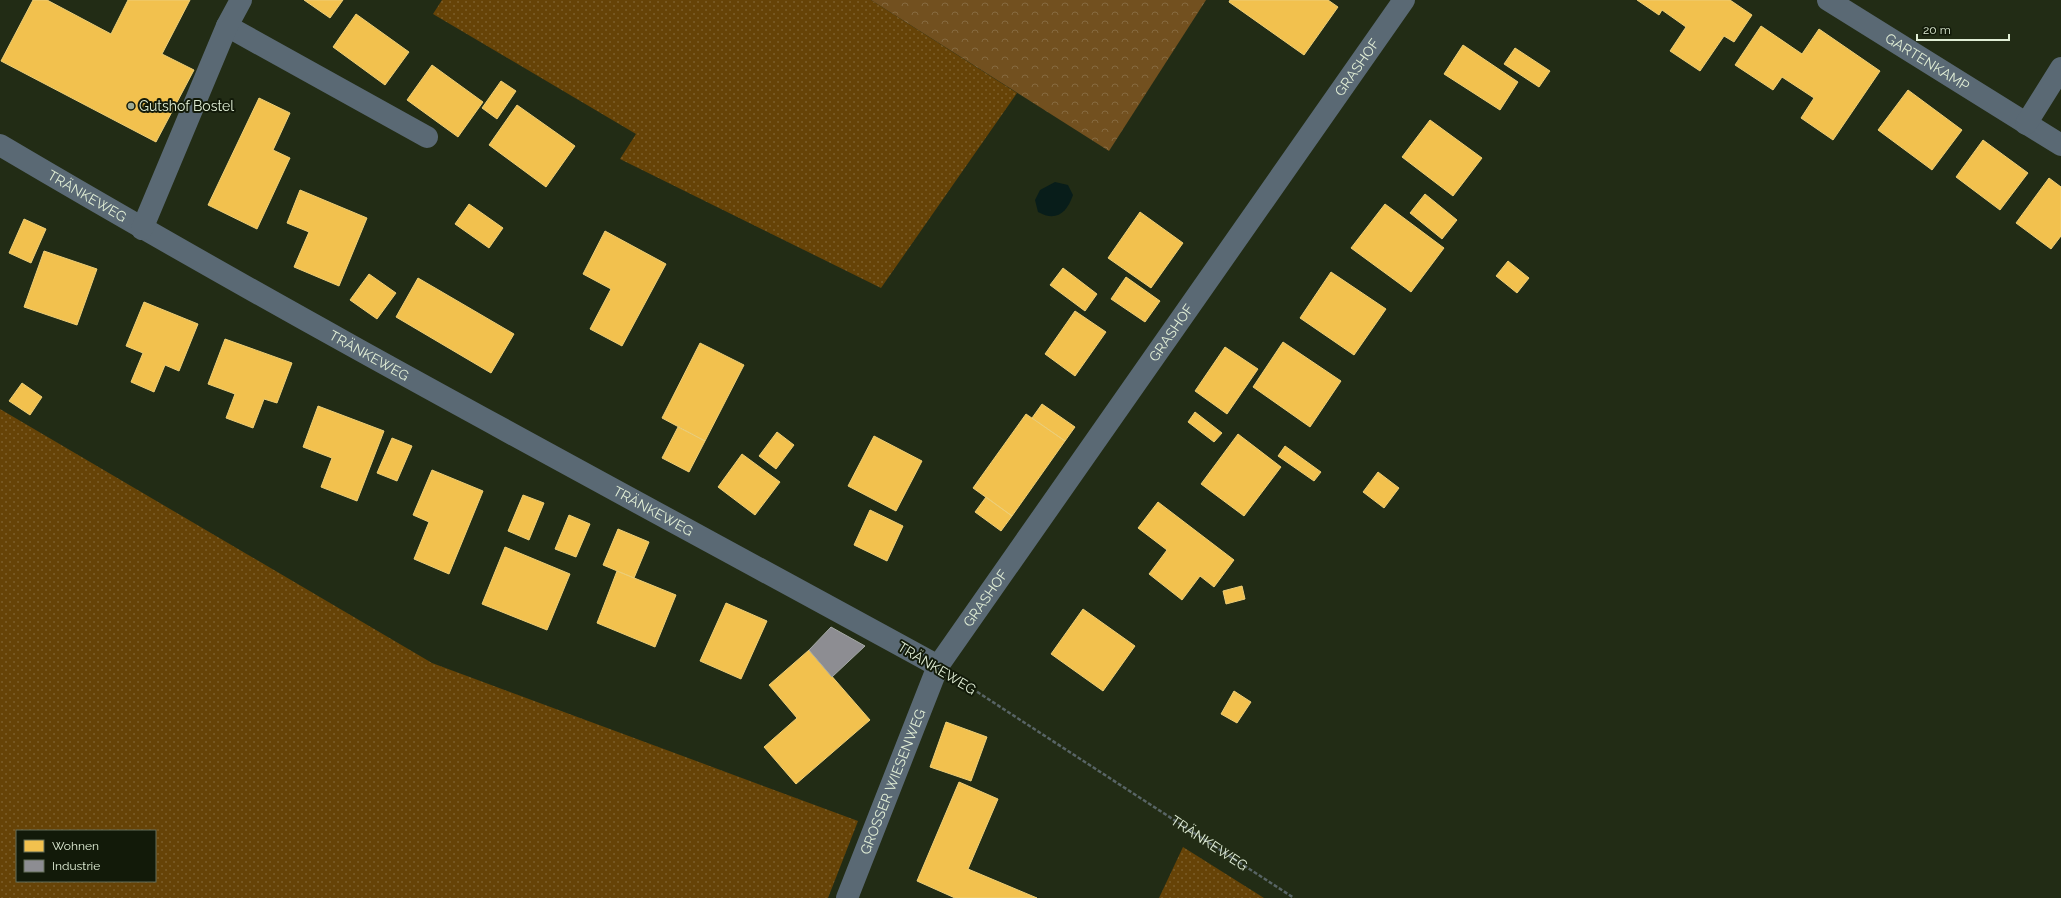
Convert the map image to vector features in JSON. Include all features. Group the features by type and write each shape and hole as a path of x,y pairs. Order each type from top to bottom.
{"street":[{"path":"142,229 227,26 241,0"},
{"name":"GRASHOF","path":"938,666 1404,0"},
{"name":"GARTENKAMP","path":"1828,0 2061,145"},
{"path":"227,26 427,137"},
{"path":"2026,124 2061,68"},
{"name":"TRÄNKEWEG","path":"0,145 142,229 938,666"},
{"name":"GROSSER WIESENWEG","path":"847,898 938,666"}],"path":[{"name":"TRÄNKEWEG","path":"938,666 1294,898"}],"shaded area":[{"path":"442,0 871,0 1017,93 881,288 620,159 636,134 433,14"},
{"path":"0,409 432,663 858,821 828,898 0,898"},
{"path":"1183,847 1264,898 1159,898"}],"green space":[{"path":"871,0 1206,0 1109,151"}],"water":[{"path":"1055,182 1068,185 1073,195 1071,201 1068,207 1060,214 1055,216 1044,215 1038,212 1035,200 1040,190"}],"building: Wohnen":[{"name":"Gutshof Bostel","path":"33,0 47,0 111,34 128,0 190,0 162,54 194,70 156,142 1,61"},
{"path":"304,0 343,0 330,18"},
{"path":"1230,0 1328,0 1338,7 1304,55 1229,2"},
{"path":"1637,0 1730,0 1752,15 1734,42 1724,36 1700,71 1670,51 1686,27 1662,10 1659,15"},
{"path":"356,14 409,52 385,85 333,47"},
{"path":"1761,26 1802,54 1819,29 1880,71 1833,140 1801,118 1814,98 1782,77 1773,90 1735,65"},
{"path":"1463,45 1518,82 1500,110 1444,74"},
{"path":"1515,48 1550,71 1539,87 1504,64"},
{"path":"432,65 483,102 458,137 407,100"},
{"path":"501,81 516,91 497,119 482,108"},
{"path":"1908,90 1962,130 1932,170 1878,130"},
{"path":"259,98 290,113 273,150 290,158 257,229 208,205"},
{"path":"517,105 575,146 546,187 489,145"},
{"path":"1430,120 1482,158 1453,196 1402,157"},
{"path":"1983,140 2028,173 2000,210 1956,177"},
{"path":"2049,178 2061,187 2061,236 2051,249 2016,223"},
{"path":"300,190 367,218 339,286 294,267 309,232 287,223"},
{"path":"1425,194 1457,220 1442,239 1410,213"},
{"path":"469,204 503,228 489,248 455,224"},
{"path":"1385,204 1444,248 1411,292 1351,248"},
{"path":"1140,212 1183,243 1151,288 1108,258"},
{"path":"24,219 46,229 31,263 9,253"},
{"path":"605,231 666,264 622,346 590,329 611,289 583,274"},
{"path":"44,251 97,269 77,325 24,307"},
{"path":"1508,261 1529,278 1517,293 1496,276"},
{"path":"1063,268 1097,294 1085,311 1050,285"},
{"path":"1331,272 1386,309 1354,355 1300,318"},
{"path":"369,274 396,293 377,319 350,300"},
{"path":"1126,277 1160,301 1145,322 1111,299"},
{"path":"418,278 514,334 491,373 396,317"},
{"path":"144,302 198,324 179,371 165,365 154,392 131,382 143,353 126,346"},
{"path":"1075,311 1106,332 1075,376 1045,354"},
{"path":"225,339 292,363 277,403 264,399 253,428 226,418 235,394 208,384"},
{"path":"1283,342 1341,381 1310,427 1253,387"},
{"path":"700,343 744,365 705,441 662,418"},
{"path":"1225,347 1258,369 1227,414 1195,391"},
{"path":"22,383 42,397 30,415 9,401"},
{"path":"1042,404 1075,427 1065,441 1032,418"},
{"path":"318,406 384,431 357,501 321,487 332,458 303,447"},
{"path":"1195,412 1222,433 1214,442 1188,422"},
{"path":"1026,414 1065,441 1012,516 973,488"},
{"path":"678,427 705,441 689,472 662,458"},
{"path":"777,432 794,445 776,469 759,456"},
{"path":"1238,434 1281,467 1244,516 1201,484"},
{"path":"874,436 922,461 896,511 848,486"},
{"path":"392,438 412,446 397,481 377,473"},
{"path":"1285,446 1321,472 1314,481 1278,456"},
{"path":"742,454 780,482 755,515 718,487"},
{"path":"432,470 483,491 449,574 414,559 429,522 413,515"},
{"path":"1378,472 1399,488 1384,508 1363,492"},
{"path":"523,495 544,503 529,540 508,531"},
{"path":"986,497 1012,516 1001,531 975,512"},
{"path":"1158,502 1234,560 1214,587 1200,576 1182,600 1149,574 1167,550 1138,528"},
{"path":"870,510 903,526 887,561 854,545"},
{"path":"569,515 590,524 576,557 555,549"},
{"path":"618,529 649,542 634,578 603,565"},
{"path":"505,547 570,574 547,630 482,604"},
{"path":"617,571 676,595 655,647 597,623"},
{"path":"1242,586 1245,599 1226,604 1223,591"},
{"path":"726,603 767,621 741,679 700,661"},
{"path":"1083,609 1135,646 1103,691 1051,654"},
{"path":"809,650 870,720 796,784 764,747 797,718 769,685"},
{"path":"1234,691 1251,702 1237,723 1221,714"},
{"path":"946,722 987,737 971,781 930,767"},
{"path":"959,782 998,799 968,869 1037,898 955,898 917,881"}],"building: Industrie":[{"path":"831,627 865,646 832,677 809,650"}],"place":[{"name":"Gutshof Bostel","path":"131,106"}]}
